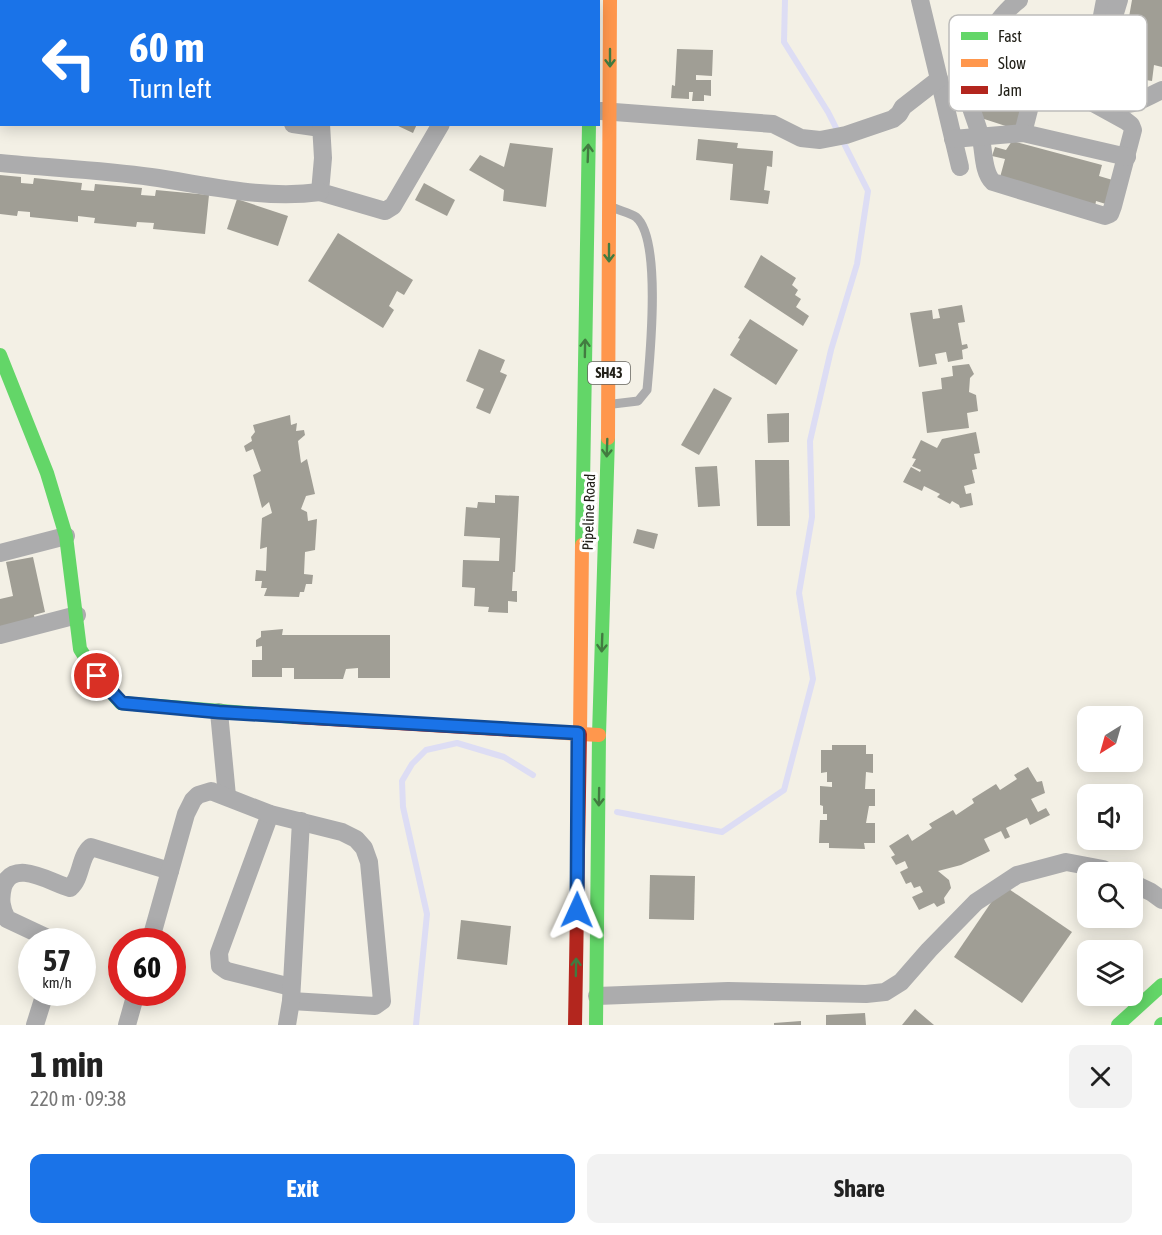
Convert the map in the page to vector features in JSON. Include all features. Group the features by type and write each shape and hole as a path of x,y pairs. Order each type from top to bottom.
{"main road":[{"name":"Pipeline Road","path":"596,1025 599,735 609,409 609,206 604,112 610,0"},
{"name":"Pipeline Road","path":"575,1025 589,126"},
{"path":"0,355 47,473 66,536 80,649 97,676 122,703 219,712 599,735"},
{"path":"584,413 609,409"},
{"path":"1118,1025 1162,985"}],"street":[{"path":"920,0 960,167"},
{"path":"1004,15 1011,5 1019,0"},
{"path":"1102,15 1105,0"},
{"path":"1115,15 1119,0"},
{"path":"604,112 773,124 801,138 820,140 846,135 893,119 903,107 939,79"},
{"path":"1147,97 1162,90"},
{"path":"973,111 988,175 993,182 1105,216 1110,214 1113,207 1133,130 1131,125 1107,111"},
{"path":"1023,133 1029,111"},
{"path":"320,192 323,158 321,126"},
{"path":"0,163 148,176 254,193 295,196 320,192 385,211 393,206 440,126"},
{"path":"953,139 1023,133 1127,157"},
{"path":"0,553 66,536"},
{"path":"0,635 77,615"},
{"path":"219,712 227,796"},
{"path":"154,928 186,814 198,795 211,791 270,814 342,832 356,839 364,848 369,862 382,1001 375,1006 291,994 227,971 220,966 219,953 270,814"},
{"path":"287,1025 291,994 301,822"},
{"path":"26,928 7,919 0,902 6,880 18,872 25,872 70,888 76,882 86,852 91,847 170,872"},
{"path":"597,996 728,991 866,994 885,992 901,982 976,902 1017,875 1066,862 1077,864"},
{"path":"1143,888 1162,900"},
{"path":"35,1025 41,1006"},
{"path":"134,1023 135,1006"}],"lane":[{"path":"609,206 635,217 644,229 650,252 652,294 647,390 638,400 609,409"}],"building":[{"path":"1132,0 1162,0 1162,67 1154,65 1152,81 1147,80 1147,15 1129,15"},
{"path":"677,49 713,50 712,76 696,75 696,80 711,80 711,96 704,95 704,101 692,101 693,92 689,92 689,99 671,98 672,85 675,86"},
{"path":"980,111 1024,111 1018,130 978,117"},
{"path":"398,126 416,126 413,133"},
{"path":"698,139 738,143 737,148 773,151 772,167 767,166 764,190 770,191 768,204 730,200 733,164 696,160"},
{"path":"1012,141 1102,165 1099,176 1116,181 1109,205 1096,201 1095,207 999,181 1005,159 992,156 995,147 1006,150"},
{"path":"510,143 553,148 546,207 503,201 504,190 469,170 480,155 504,167"},
{"path":"0,175 21,177 21,183 33,184 34,178 82,183 81,190 94,191 95,184 142,188 141,195 155,196 156,190 209,195 205,234 153,229 154,223 137,222 136,227 94,223 95,218 78,216 78,222 30,217 30,212 18,211 17,216 0,214"},
{"path":"424,183 455,200 447,216 415,200"},
{"path":"237,199 288,216 278,246 227,229"},
{"path":"338,233 413,280 404,295 397,291 389,306 394,310 383,328 308,281"},
{"path":"761,255 796,278 792,285 798,290 795,295 801,299 796,307 809,316 803,326 744,287"},
{"path":"962,305 965,322 958,323 962,345 967,344 968,348 962,350 963,359 948,362 946,352 935,354 937,364 919,367 910,313 932,310 933,319 940,318 938,309"},
{"path":"750,319 798,350 776,385 730,355"},
{"path":"479,349 505,360 500,372 507,375 490,414 476,408 484,389 466,381"},
{"path":"969,364 974,374 970,378 969,392 976,395 978,411 967,413 969,428 927,433 922,392 942,389 941,378 953,376 952,366"},
{"path":"714,388 732,398 699,455 681,445"},
{"path":"789,413 789,442 768,443 767,414"},
{"path":"290,415 291,425 297,423 296,431 304,430 305,435 298,441 301,463 307,459 315,494 306,496 301,509 307,512 308,521 317,519 315,550 305,552 304,574 313,575 312,584 306,584 304,592 300,592 299,597 264,596 267,588 261,588 262,581 255,581 256,570 266,571 267,547 260,549 262,518 272,513 269,502 262,508 253,475 261,471 253,449 246,452 244,446 252,441 251,437 255,432 253,425"},
{"path":"976,432 980,453 974,454 977,469 972,470 975,483 964,486 966,494 971,493 973,505 960,508 952,501 950,504 937,497 940,494 924,486 922,491 903,482 911,467 920,472 921,470 912,466 916,459 912,458 921,440 937,448 942,439"},
{"path":"755,460 789,460 790,526 757,526"},
{"path":"717,466 720,506 698,507 695,467"},
{"path":"495,495 519,496 512,591 517,591 517,602 508,601 508,613 488,612 489,607 474,606 475,588 462,587 463,560 499,561 500,538 464,536 466,507 477,508 478,502 495,503"},
{"path":"637,529 658,534 654,549 633,543"},
{"path":"33,557 45,612 34,615 35,620 0,627 0,599 13,596 6,562"},
{"path":"283,629 282,635 390,635 390,678 358,678 358,668 346,669 343,679 294,679 294,668 282,668 282,677 252,677 252,660 262,660 262,646 256,647 256,640 261,637 261,631"},
{"path":"832,745 866,745 866,754 873,754 873,773 866,772 865,789 875,789 875,806 869,806 866,823 875,823 875,843 864,843 865,849 829,848 829,843 819,843 820,820 827,820 827,814 823,814 823,806 820,805 820,786 832,787 832,782 827,782 827,772 821,773 821,750 832,750"},
{"path":"1028,767 1037,782 1042,781 1045,793 1031,799 1038,812 1046,808 1050,815 1030,825 1027,818 1006,828 1010,837 1005,839 1001,831 984,839 990,851 961,865 938,871 949,880 951,888 944,898 945,903 937,907 934,903 919,910 912,897 923,892 920,886 914,888 911,882 906,884 900,872 908,868 905,861 896,865 891,857 895,855 889,846 908,834 912,841 932,828 929,824 953,810 956,815 974,803 972,799 996,784 1000,790 1017,779 1014,775"},
{"path":"650,875 695,876 694,920 649,919"},
{"path":"1003,885 1072,932 1022,1003 954,957"},
{"path":"461,920 511,926 507,965 457,959"},
{"path":"915,1009 934,1025 902,1025"},
{"path":"865,1013 866,1025 826,1025 826,1015"},
{"path":"801,1021 801,1025 774,1025 774,1023"}],"waterway":[{"path":"617,812 722,832 784,790 813,679 799,593 812,517 810,441 831,350 857,264 868,191 828,112 784,42 785,0"},
{"path":"416,1025 427,914 403,807 402,781 412,764 426,750 457,743 504,757 533,775"}],"traffic: fast":[{"path":"582,545 589,126"},
{"path":"0,355 47,473 66,536 80,649 97,676 121,703 295,717"},
{"path":"596,1025 599,735 608,438"},
{"path":"1118,1025 1162,985"}],"traffic: slow":[{"path":"608,438 610,0"},
{"path":"580,734 582,545"},
{"path":"514,730 599,735"}],"traffic: jam":[{"path":"295,717 514,730"},
{"path":"575,1025 580,734"}],"route":[{"path":"97,676 122,703 219,712 578,733 577,910"}]}
